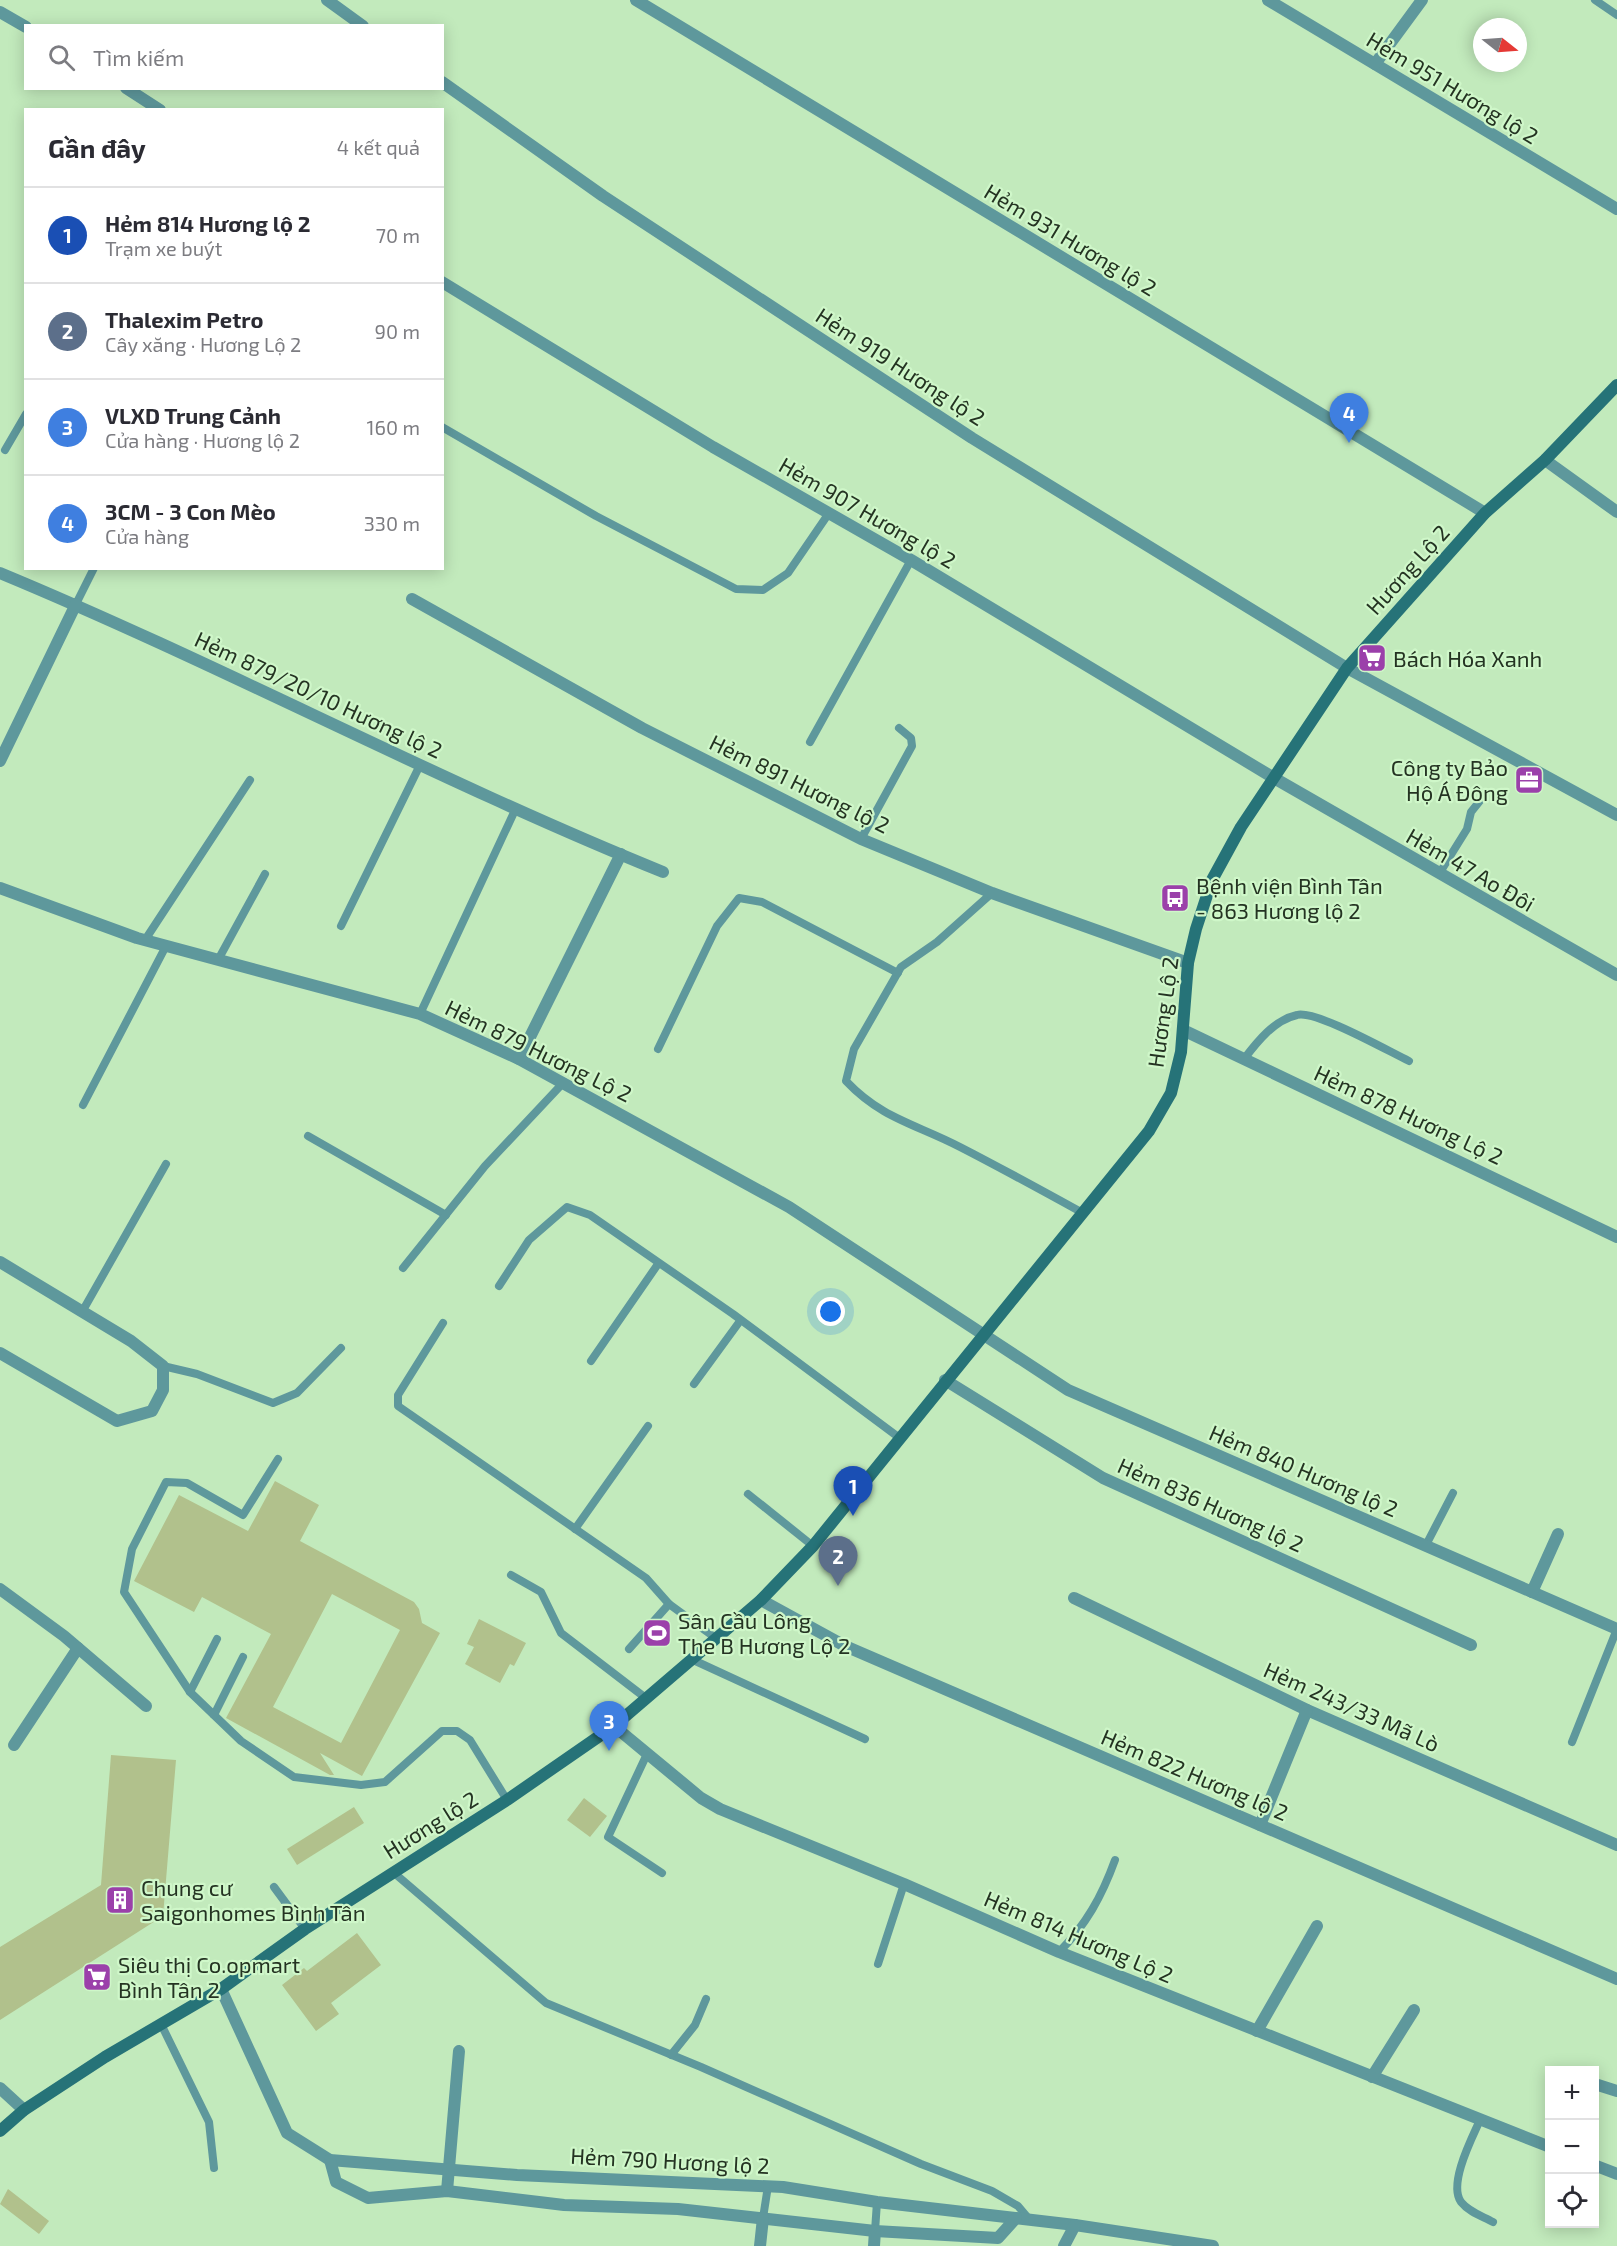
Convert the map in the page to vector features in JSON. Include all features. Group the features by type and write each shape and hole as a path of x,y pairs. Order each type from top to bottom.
{"main road":[{"name":"Hương Lộ 2","path":"614,1726 761,1600 813,1546 901,1439 981,1335 1149,1131 1171,1093 1181,1052 1188,963 1196,929 1212,880 1241,827 1347,668 1485,513 1545,460 1617,385"},
{"name":"Hương lộ 2","path":"24,2110 105,2056 221,1989 305,1929 507,1800 614,1726"},
{"path":"0,2131 24,2110"}],"street":[{"path":"327,0 360,24"},
{"name":"Hẻm 931 Hương lộ 2","path":"636,0 1485,513"},
{"name":"Hẻm 951 Hương lộ 2","path":"1268,0 1617,209"},
{"path":"1375,64 1422,0"},
{"path":"0,12 24,26"},
{"name":"Hẻm 919 Hương lộ 2","path":"444,83 603,196 972,438 1347,668 1617,815"},
{"path":"129,90 157,108"},
{"name":"Hẻm 907 Hương lộ 2","path":"444,283 703,441 911,560 1274,778"},
{"path":"1545,460 1617,512"},
{"name":"Hẻm 879/20/10 Hương lộ 2","path":"0,573 76,604 420,765 663,872"},
{"name":"Hẻm 891 Hương lộ 2","path":"412,599 642,728 861,838 992,893 1188,963"},
{"path":"0,761 76,604"},
{"name":"Hẻm 47 Ao Đôi","path":"1274,778 1617,975"},
{"path":"519,1059 621,854"},
{"name":"Hẻm 879 Hương Lộ 2","path":"0,888 145,940 420,1014 519,1059 789,1207 922,1292 981,1335"},
{"name":"Hẻm 878 Hương Lộ 2","path":"1183,1030 1617,1237"},
{"path":"0,1262 131,1341 163,1366 163,1390 152,1411 117,1421 0,1353"},
{"name":"Hẻm 840 Hương lộ 2","path":"981,1335 1068,1390 1617,1629"},
{"name":"Hẻm 836 Hương lộ 2","path":"945,1380 1103,1478 1471,1645"},
{"path":"1532,1592 1558,1534"},
{"path":"0,1589 78,1648 146,1706"},
{"name":"Hẻm 243/33 Mã Lò","path":"1074,1598 1307,1710 1617,1845"},
{"name":"Hẻm 822 Hương lộ 2","path":"761,1600 845,1646 1617,1978"},
{"path":"14,1745 78,1648"},
{"path":"1260,1825 1307,1710"},
{"name":"Hẻm 814 Hương Lộ 2","path":"614,1726 701,1798 720,1809 904,1884 1059,1952 1545,2145"},
{"path":"1257,2031 1317,1926"},
{"name":"Hẻm 790 Hương lộ 2","path":"221,1989 287,2133 330,2160 449,2170 768,2186 877,2202 1075,2225 1173,2243 1213,2246"},
{"path":"1372,2077 1414,2010"},
{"path":"447,2191 459,2051"},
{"path":"1599,2085 1617,2091"},
{"path":"0,2088 24,2110"},
{"path":"330,2160 336,2182 368,2198 447,2191 564,2205 678,2209 875,2231 998,2238 1016,2218"},
{"path":"1599,2166 1616,2170"},
{"path":"760,2246 763,2218"},
{"path":"1064,2246 1075,2225"},
{"path":"874,2246 875,2231"}],"lane":[{"path":"1595,0 1617,15"},
{"path":"4,450 24,417"},
{"path":"444,428 596,516 736,589 763,590 788,573 829,513"},
{"path":"810,742 911,560"},
{"path":"76,604 93,570"},
{"path":"861,838 912,746 911,738 899,728"},
{"path":"340,926 420,765"},
{"path":"145,940 250,780"},
{"path":"1439,874 1467,829 1471,812 1483,796"},
{"path":"420,1014 516,808"},
{"path":"218,960 265,874"},
{"path":"992,893 898,973 854,1049 846,1081 864,1100 907,1125 957,1145 1081,1212"},
{"path":"658,1049 717,926 739,898 762,902 898,973"},
{"path":"83,1105 166,946"},
{"path":"1244,1059 1261,1037 1298,1014 1317,1017 1409,1061"},
{"path":"403,1268 485,1166 564,1082"},
{"path":"308,1136 446,1215"},
{"path":"82,1311 166,1164"},
{"path":"499,1286 529,1240 567,1207 590,1215 901,1439"},
{"path":"591,1361 658,1264"},
{"path":"694,1384 740,1321"},
{"path":"443,1323 398,1395 398,1406 646,1578 669,1604 717,1639"},
{"path":"163,1366 197,1374 273,1403 297,1393 341,1348"},
{"path":"575,1529 648,1426"},
{"path":"278,1459 243,1515 187,1483 166,1482 132,1549 123,1592 190,1692 241,1741 294,1777 361,1785 385,1782 442,1731 457,1731 470,1740 507,1800"},
{"path":"1426,1545 1453,1493"},
{"path":"748,1494 813,1546"},
{"path":"511,1575 541,1592 561,1633 647,1699"},
{"path":"629,1649 669,1604"},
{"path":"1572,1742 1617,1629"},
{"path":"190,1692 217,1639"},
{"path":"214,1715 243,1658"},
{"path":"691,1659 865,1739"},
{"path":"647,1754 608,1837 662,1873"},
{"path":"1059,1952 1080,1931 1103,1892 1115,1860"},
{"path":"393,1872 546,2003 921,2164 992,2191 1018,2205 1029,2219"},
{"path":"878,1964 904,1884"},
{"path":"274,1887 305,1929"},
{"path":"671,2055 695,2025 706,1999"},
{"path":"161,2024 208,2122 214,2168"},
{"path":"1480,2120 1465,2153 1457,2182 1458,2191 1460,2200 1472,2212 1494,2222"},
{"path":"763,2218 768,2186"},
{"path":"875,2231 877,2202"}],"building":[{"path":"275,1481 319,1505 300,1541 414,1602 419,1609 422,1623 440,1633 362,1776 320,1753 334,1775 330,1775 226,1718 271,1634 202,1597 194,1612 134,1581 179,1495 248,1531","holes":["332,1594 400,1630 341,1743 273,1707"]},
{"path":"479,1619 526,1643 514,1666 510,1664 500,1683 465,1664 474,1647 467,1644"},
{"name":"Chung cư Saigonhomes Bình Tân","path":"111,1755 176,1760 163,1916 0,2020 0,1947 101,1885"},
{"path":"584,1798 607,1816 590,1837 567,1820"},
{"path":"354,1807 364,1823 297,1865 287,1849"},
{"path":"357,1933 381,1965 331,2003 339,2014 316,2031 282,1985 304,1968 307,1971"},
{"path":"8,2189 49,2221 39,2234 0,2204"}],"place":[{"name":"3CM - 3 Con Mèo","path":"1349,443"},
{"name":"Bách Hóa Xanh","path":"1372,658"},
{"name":"Công ty Bảo Hộ Á Đông","path":"1529,780"},
{"name":"Bệnh viện Bình Tân - 863 Hương lộ 2","path":"1175,898"},
{"name":"Hẻm 814 Hương lộ 2","path":"853,1516"},
{"name":"Thalexim Petro","path":"838,1586"},
{"name":"Sân Cầu Lông The B Hương Lộ 2","path":"657,1633"},
{"name":"VLXD Trung Cảnh","path":"609,1751"},
{"name":"Chung cư Saigonhomes Bình Tân","path":"120,1900"},
{"name":"Siêu thị Co.opmart Bình Tân 2","path":"97,1977"}]}
